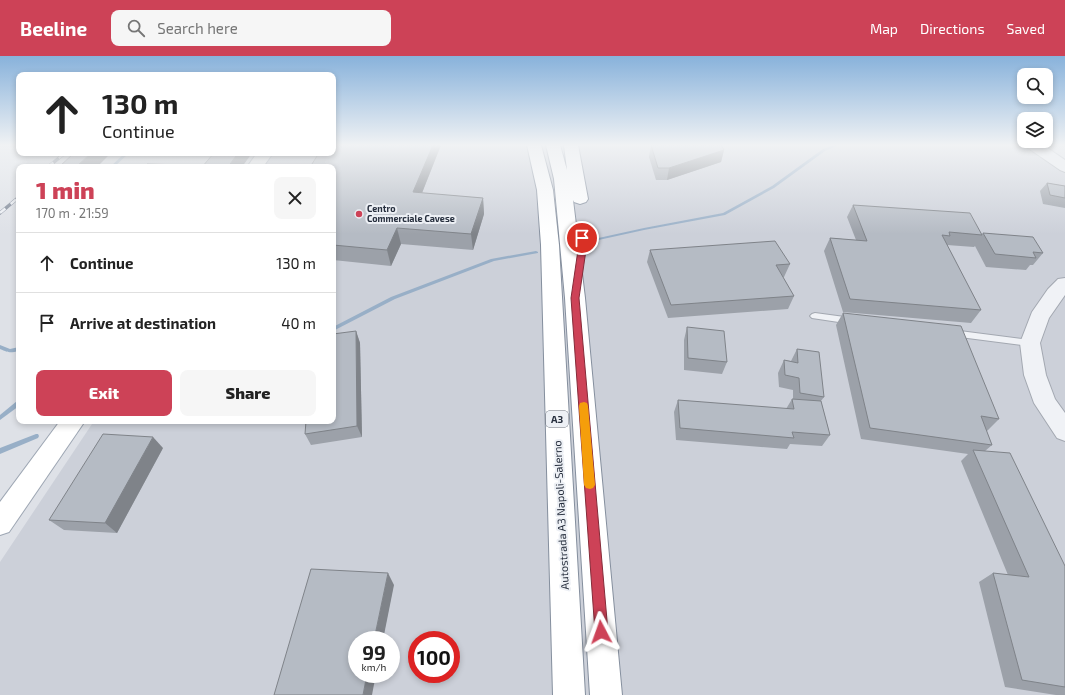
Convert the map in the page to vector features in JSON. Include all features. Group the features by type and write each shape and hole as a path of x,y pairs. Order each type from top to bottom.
{"main road":[{"path":"538,175 545,190"},
{"name":"Autostrada A3 Napoli-Salerno","path":"541,175 545,190 550,245 569,695"},
{"name":"A3","path":"560,175 563,186 575,298 606,695"},
{"path":"575,298 582,250 582,212 576,175"},
{"path":"0,523 71,424"}],"street":[{"path":"1065,284 1055,294 1039,317 1030,343 1035,375 1045,403 1065,431"}],"lane":[{"path":"815,316 861,322"},
{"path":"945,332 1030,343"}],"shaded area":[{"path":"336,175 1065,175 1065,695 0,695 0,562 92,424 336,424"}],"building":[{"path":"336,175 420,175 413,192 483,198 471,234 397,228 387,250 336,245"},
{"path":"1047,183 1065,186 1065,198 1050,195"},
{"path":"853,205 970,213 982,235 949,232 950,236 942,235 981,310 850,299 830,238 867,241"},
{"path":"983,233 1033,237 1043,253 1033,252 1036,258 995,254"},
{"path":"775,241 790,264 776,265 794,296 671,305 650,250"},
{"path":"843,313 961,326 999,419 981,416 992,445 870,428"},
{"path":"687,327 724,331 727,362 688,358"},
{"path":"356,331 357,426 305,434 306,424 336,424 336,334"},
{"path":"797,349 819,352 824,397 800,393 799,378 785,375 784,360 798,363"},
{"path":"792,399 821,401 830,435 792,432 794,438 680,428 678,400 794,409"},
{"path":"103,434 153,437 105,523 49,520"},
{"path":"973,450 1010,453 1065,566 1065,687 1022,680 993,573 1029,577"},
{"path":"311,569 388,573 376,631 348,631 348,683 365,683 363,695 274,695"}],"waterway":[{"path":"594,240 724,214 773,187 790,175"},
{"path":"336,327 393,298 493,260 536,252"},
{"path":"0,347 10,351 16,350"},
{"path":"0,418 16,405"},
{"path":"0,451 36,436"}],"railway":[{"path":"0,213 16,200"}],"slow traffic":[{"path":"584,406 590,485"}],"place":[{"name":"Centro Commerciale Cavese","path":"359,214"}],"route":[{"path":"582,238 582,250 575,298 601,632"}]}
